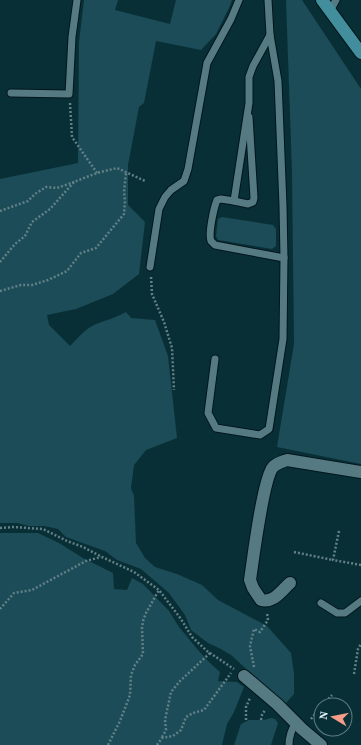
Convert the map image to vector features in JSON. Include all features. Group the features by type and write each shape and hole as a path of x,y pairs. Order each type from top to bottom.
{"street":[{"path":"322,0 361,53"},
{"path":"290,583 273,600 266,602 261,600 253,588 250,580 262,508 272,468 287,460 361,472"},
{"path":"239,673 277,704 321,745"}],"lane":[{"path":"11,93 69,94 72,37 76,0"},
{"path":"150,267 159,209 164,197 184,181 188,169 207,63 231,19 239,0"},
{"path":"215,358 208,413 216,428 260,435 269,429 283,338 284,206 278,81 270,35 268,0"},
{"path":"330,12 336,0"},
{"path":"270,35 253,66 249,78 253,202 248,204 221,199 217,200 210,236 211,242 215,245 284,258"},
{"path":"234,201 249,103"},
{"path":"321,603 337,613 345,613 361,600"},
{"path":"289,745 289,738 296,723"}],"path":[{"path":"69,94 72,137 97,173"},
{"path":"0,211 28,201 46,187 57,188 97,173 117,168 145,181"},
{"path":"0,291 21,285 32,285 48,280 67,271 81,253 96,248 124,214 126,172"},
{"path":"0,262 15,244 25,236 32,222 50,209 74,182"},
{"path":"150,267 152,294 164,322 172,348 174,390"},
{"path":"0,528 13,527 43,529 67,541 84,547 134,572 159,590 181,619 192,637 210,653 239,673 204,710 186,717 181,730 173,736 162,738"},
{"path":"333,560 339,531"},
{"path":"294,552 361,565"},
{"path":"0,608 14,593 32,590 86,561 102,557"},
{"path":"108,745 120,721 130,695 131,675 138,659 143,654 143,620 159,590"},
{"path":"250,646 254,629 260,632 268,620 268,614"},
{"path":"354,674 358,649 361,644"},
{"path":"156,745 166,730 165,720 171,692 180,681 210,653"},
{"path":"246,720 246,706 248,701 259,689"}],"shaded area":[{"path":"84,0 118,0 115,10 170,24 176,0 232,0 216,34 201,50 156,41 144,103 139,107 128,165 128,205 145,222 139,274 113,294 76,309 47,315 49,325 70,346 87,329 126,312 131,318 155,320 168,356 177,438 146,450 134,465 131,488 134,496 136,543 145,558 155,567 177,574 202,585 218,600 267,626 291,653 294,674 294,694 285,704 231,655 208,643 191,630 185,615 169,593 141,569 117,560 105,551 66,537 58,529 44,526 29,526 17,523 0,523 0,179 78,163 79,42"},
{"path":"286,0 302,0 361,89 361,464 277,447 294,344 292,172"},
{"path":"222,217 273,225 276,229 276,246 272,249 218,240 216,236 218,219"},
{"path":"0,533 38,533 59,543 83,558 113,573 114,589 127,590 132,578 143,584 169,611 179,627 198,650 220,672 218,681 237,682 244,687 234,712 227,724 222,745 0,745"},
{"path":"271,718 275,719 278,723 271,745 234,745 241,724 249,720 264,720"}]}
